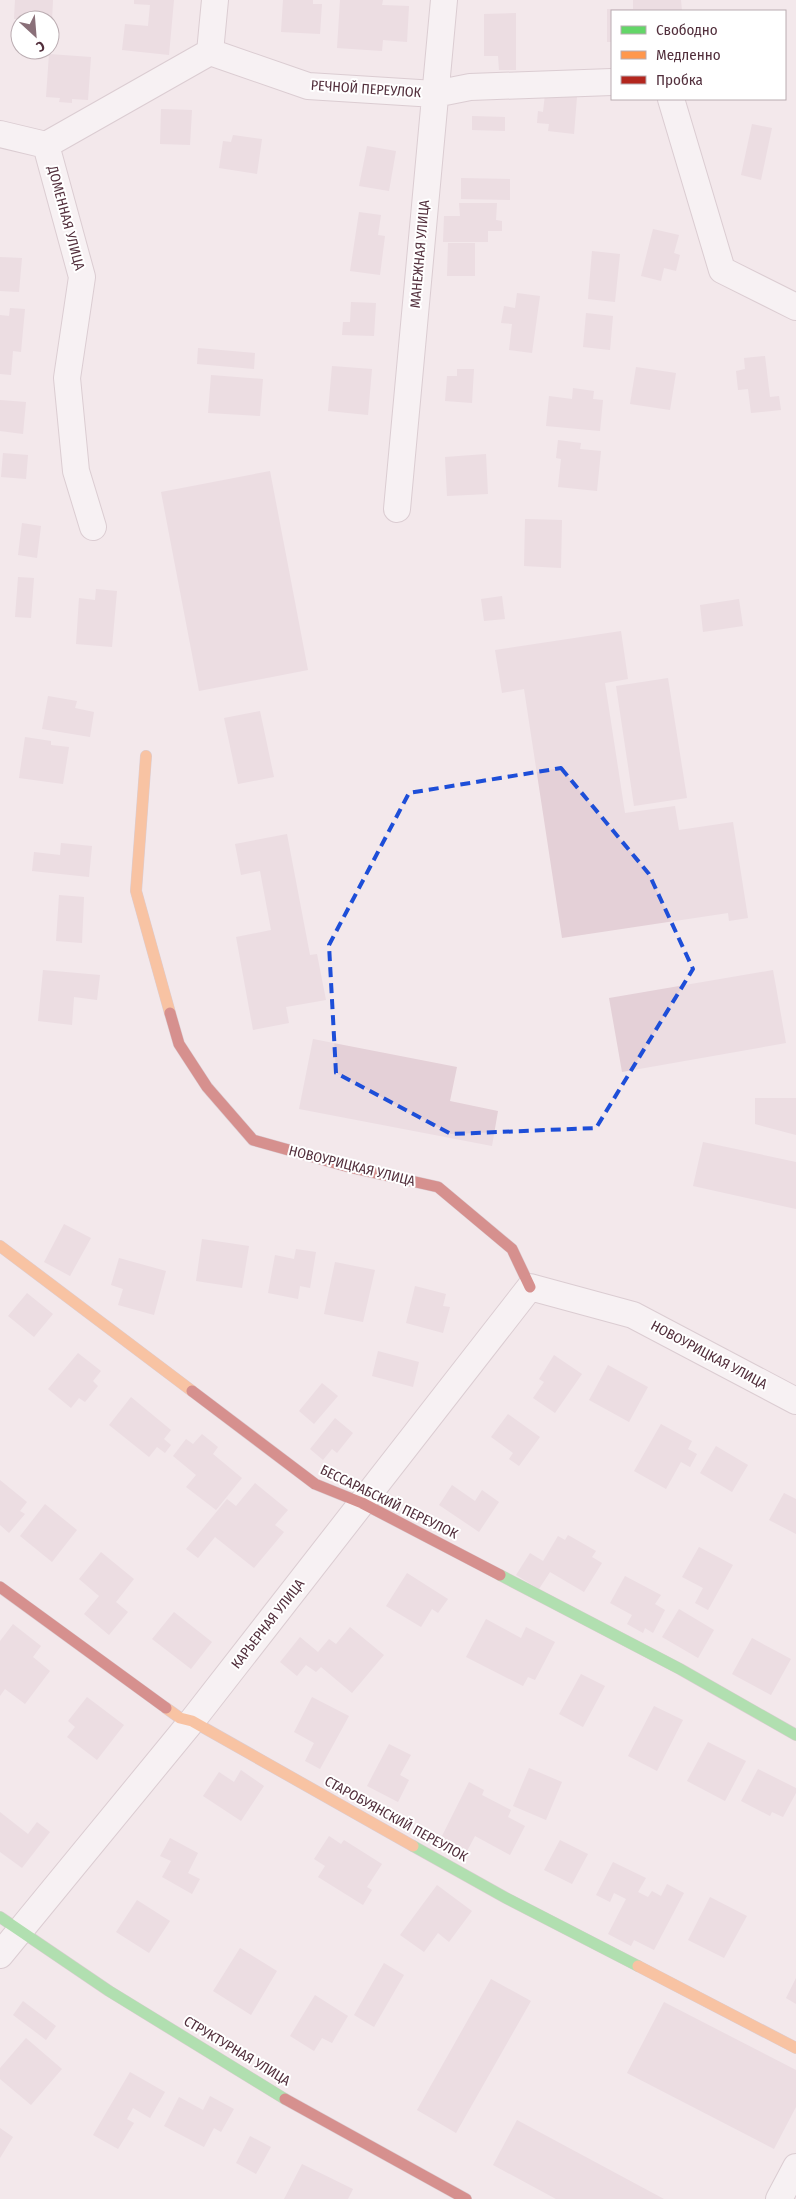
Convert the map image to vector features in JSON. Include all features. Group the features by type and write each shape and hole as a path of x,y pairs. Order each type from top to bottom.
{"street":[{"path":"0,134 46,145 210,52 215,0"},
{"name":"МАНЕЖНАЯ УЛИЦА","path":"397,508 444,0"},
{"name":"РЕЧНОЙ ПЕРЕУЛОК","path":"210,52 308,86 435,94 470,87 611,82"},
{"path":"671,100 722,270 796,307"},
{"name":"ДОМЕННАЯ УЛИЦА","path":"46,145 82,277 67,378 76,471 93,527"},
{"name":"НОВОУРИЦКАЯ УЛИЦА","path":"146,756 136,892 179,1044 207,1087 252,1140 353,1168 438,1187 512,1249 530,1287 634,1315 796,1401"},
{"name":"БЕССАРАБСКИЙ ПЕРЕУЛОК","path":"0,1246 315,1484 362,1503 680,1669 796,1735"},
{"name":"КАРЬЕРНАЯ УЛИЦА","path":"0,1955 10,1923 192,1721 530,1287"},
{"name":"СТАРОБУЯНСКИЙ ПЕРЕУЛОК","path":"0,1587 180,1718 192,1721 506,1898 796,2048"},
{"name":"СТРУКТУРНАЯ УЛИЦА","path":"10,1923 109,1991 277,2094 466,2199"},
{"path":"779,2199 796,2167"}],"highlighted area":[{"path":"561,768 649,874 693,969 596,1128 451,1134 336,1073 329,945 409,793"}],"building":[{"path":"15,0 53,0 53,10 14,10"},
{"path":"134,0 174,0 169,55 122,50 125,24 148,26 150,5 134,4"},
{"path":"283,0 313,0 313,4 322,4 320,34 281,32"},
{"path":"340,0 383,0 382,5 409,6 407,42 383,40 382,51 337,48"},
{"path":"633,0 681,0 682,10 611,10 611,42 607,42 607,9 633,9"},
{"path":"516,13 516,70 499,70 498,56 484,56 484,14"},
{"path":"60,55 91,57 88,100 72,99 72,103 59,102 60,98 46,97 49,60 60,60"},
{"path":"545,94 577,97 574,134 548,131 549,124 537,123 538,111 543,112"},
{"path":"161,109 192,110 190,145 160,144"},
{"path":"472,116 505,117 505,131 472,130"},
{"path":"752,124 772,128 761,180 741,175"},
{"path":"233,135 262,139 257,174 219,168 223,141 231,142"},
{"path":"367,146 396,151 389,191 359,186"},
{"path":"461,178 510,179 510,200 461,199"},
{"path":"459,203 497,203 496,220 502,221 502,231 488,231 488,242 443,242 444,216 460,216"},
{"path":"359,212 381,215 378,235 385,236 380,275 350,271"},
{"path":"653,229 679,235 674,253 680,255 676,271 664,268 661,281 641,276"},
{"path":"448,243 475,243 475,276 447,276"},
{"path":"592,251 620,254 615,302 588,299"},
{"path":"0,257 22,258 19,292 0,291"},
{"path":"517,293 540,296 532,353 509,350 512,324 501,323 504,306 515,308"},
{"path":"351,302 376,303 374,336 342,335 343,322 350,322"},
{"path":"10,308 25,309 21,352 13,351 11,375 0,374 0,315 9,316"},
{"path":"586,313 613,316 610,350 583,347"},
{"path":"198,348 255,353 254,369 197,364"},
{"path":"765,356 770,397 779,396 781,410 751,413 748,389 738,390 736,371 745,369 744,358"},
{"path":"332,366 372,369 368,415 328,411"},
{"path":"636,367 676,373 670,410 630,404"},
{"path":"457,369 474,369 472,403 445,401 447,376 457,376"},
{"path":"211,375 263,379 260,416 208,413"},
{"path":"573,388 594,391 593,399 603,400 600,431 546,426 549,396 572,399"},
{"path":"0,400 26,402 23,434 0,431"},
{"path":"558,440 581,443 580,449 601,451 597,491 558,487 561,459 556,458"},
{"path":"3,453 28,455 26,479 1,477"},
{"path":"486,454 488,494 447,496 445,457"},
{"path":"270,471 308,670 199,691 161,492"},
{"path":"525,519 562,520 561,568 524,566"},
{"path":"22,523 41,526 37,558 18,555"},
{"path":"18,577 34,578 31,618 15,617"},
{"path":"96,589 117,591 112,647 76,644 79,598 95,600"},
{"path":"502,596 505,619 484,621 481,599"},
{"path":"739,599 743,626 703,632 700,605"},
{"path":"621,631 628,679 605,683 625,813 675,806 679,830 733,822 748,918 729,921 728,913 562,938 524,689 502,693 495,650"},
{"path":"668,678 687,798 634,806 616,686"},
{"path":"48,696 77,701 75,708 94,712 90,737 42,729"},
{"path":"260,711 274,777 238,784 224,718"},
{"path":"25,737 51,741 51,745 69,747 63,784 19,778"},
{"path":"287,834 310,955 317,954 326,1000 286,1007 289,1023 253,1030 236,937 271,930 260,871 241,875 235,844"},
{"path":"61,843 92,846 89,877 32,871 34,852 60,855"},
{"path":"59,895 84,897 82,943 56,941"},
{"path":"43,970 100,975 97,1000 74,997 72,1025 38,1021"},
{"path":"773,970 786,1043 622,1072 609,998"},
{"path":"313,1039 457,1067 450,1101 498,1111 492,1146 299,1109"},
{"path":"755,1098 796,1098 796,1135 755,1124"},
{"path":"703,1142 796,1162 796,1209 693,1186"},
{"path":"64,1224 91,1238 70,1276 44,1262"},
{"path":"202,1239 249,1246 242,1288 196,1281"},
{"path":"296,1249 316,1252 310,1288 300,1286 298,1299 268,1293 275,1255 294,1259"},
{"path":"119,1258 166,1271 154,1315 118,1305 123,1289 111,1285"},
{"path":"335,1262 375,1270 363,1322 324,1314"},
{"path":"415,1286 446,1294 443,1306 450,1307 443,1333 406,1323"},
{"path":"27,1293 53,1314 34,1337 8,1316"},
{"path":"378,1351 419,1362 413,1387 372,1376"},
{"path":"78,1353 101,1371 93,1381 98,1386 85,1402 79,1398 71,1408 48,1389"},
{"path":"554,1355 582,1374 555,1413 533,1398 544,1382 539,1379"},
{"path":"608,1365 648,1387 629,1422 589,1400"},
{"path":"322,1383 338,1396 314,1424 299,1411"},
{"path":"131,1397 171,1430 164,1439 171,1445 165,1453 157,1447 149,1457 109,1425"},
{"path":"508,1414 540,1437 519,1466 509,1459 513,1453 491,1437"},
{"path":"335,1418 353,1433 337,1453 332,1449 323,1460 310,1449"},
{"path":"661,1424 692,1441 688,1449 697,1454 690,1467 681,1462 666,1489 634,1471"},
{"path":"202,1434 218,1447 213,1454 242,1478 216,1510 186,1487 196,1475 173,1456 186,1439 193,1444"},
{"path":"716,1446 748,1465 732,1492 700,1473"},
{"path":"0,1480 27,1502 20,1511 25,1514 9,1533 0,1525"},
{"path":"255,1483 288,1510 275,1525 284,1532 254,1568 215,1537 198,1558 186,1549 227,1499 236,1506"},
{"path":"452,1485 475,1501 482,1490 499,1502 479,1532 439,1505"},
{"path":"784,1493 796,1499 796,1534 769,1520"},
{"path":"45,1504 77,1530 52,1562 20,1536"},
{"path":"568,1535 596,1551 592,1557 602,1563 584,1592 550,1572 539,1589 516,1575 530,1553 543,1561 558,1536 565,1540"},
{"path":"699,1547 733,1565 708,1610 695,1603 703,1588 682,1577"},
{"path":"101,1552 134,1579 116,1602 128,1612 109,1635 84,1614 99,1596 79,1579"},
{"path":"407,1573 448,1599 438,1613 432,1609 421,1627 386,1606"},
{"path":"625,1576 661,1595 655,1604 665,1610 653,1633 645,1628 643,1633 627,1624 632,1615 610,1603"},
{"path":"679,1609 714,1630 698,1658 662,1637"},
{"path":"174,1612 212,1642 191,1669 152,1639"},
{"path":"486,1619 521,1638 526,1627 555,1642 535,1680 528,1677 523,1686 466,1657"},
{"path":"13,1624 41,1646 33,1657 50,1671 25,1704 5,1689 0,1696 0,1641"},
{"path":"350,1627 384,1655 352,1693 321,1667 316,1672 306,1665 297,1676 280,1662 300,1637 318,1652 329,1639 336,1644"},
{"path":"752,1638 791,1659 771,1695 732,1674"},
{"path":"581,1674 605,1686 583,1727 559,1714"},
{"path":"87,1697 124,1725 97,1760 67,1737 75,1727 68,1721"},
{"path":"312,1697 349,1716 320,1769 305,1761 314,1743 294,1732"},
{"path":"654,1706 683,1720 657,1771 628,1756"},
{"path":"708,1742 746,1761 725,1801 687,1781"},
{"path":"389,1744 411,1755 400,1775 409,1780 398,1802 367,1786"},
{"path":"529,1768 562,1782 546,1820 513,1806"},
{"path":"758,1769 796,1788 796,1793 783,1817 772,1812 770,1816 741,1801"},
{"path":"241,1770 264,1786 241,1821 203,1796 219,1772 234,1782"},
{"path":"469,1782 484,1790 482,1795 511,1810 508,1817 525,1826 510,1855 475,1836 466,1853 440,1840"},
{"path":"0,1812 28,1834 37,1822 50,1832 22,1868 0,1852"},
{"path":"329,1836 341,1844 344,1840 382,1864 367,1887 372,1890 363,1905 318,1877 325,1866 314,1859"},
{"path":"170,1838 198,1853 188,1873 200,1879 192,1894 162,1877 171,1861 160,1856"},
{"path":"560,1840 588,1854 572,1884 544,1870"},
{"path":"613,1862 646,1878 638,1892 648,1897 652,1891 661,1896 667,1884 684,1893 654,1950 634,1940 631,1946 608,1934 626,1899 614,1893 610,1902 596,1895"},
{"path":"437,1885 472,1911 449,1942 438,1933 424,1952 400,1935"},
{"path":"710,1897 747,1916 724,1958 688,1940"},
{"path":"137,1900 170,1921 149,1953 116,1932"},
{"path":"240,1948 277,1971 251,2015 213,1991"},
{"path":"384,1963 404,1975 374,2027 354,2015"},
{"path":"796,1978 796,2004 786,1998"},
{"path":"491,1979 531,2001 456,2133 417,2110"},
{"path":"315,1995 348,2016 332,2043 322,2038 314,2051 290,2036"},
{"path":"23,2001 56,2026 46,2040 13,2015"},
{"path":"664,2002 796,2070 796,2107 774,2149 627,2073"},
{"path":"26,2038 62,2069 31,2105 0,2079 0,2068"},
{"path":"130,2072 165,2092 150,2118 133,2108 127,2119 134,2123 118,2149 93,2135"},
{"path":"210,2096 234,2109 221,2132 214,2128 204,2147 164,2126 179,2097 203,2110"},
{"path":"517,2120 664,2199 556,2199 493,2165"},
{"path":"0,2128 13,2137 0,2158"},
{"path":"250,2136 271,2147 256,2174 236,2163"},
{"path":"302,2164 353,2189 348,2199 284,2199"}],"traffic: fast":[{"path":"500,1575 680,1669 796,1735"},
{"path":"413,1846 506,1898 638,1966"},
{"path":"0,1917 109,1991 285,2099"}],"traffic: slow":[{"path":"146,756 136,891 170,1013"},
{"path":"0,1246 192,1391"},
{"path":"166,1708 180,1718 192,1721 413,1846"},
{"path":"638,1966 796,2048"}],"traffic: jam":[{"path":"170,1013 179,1044 207,1087 253,1140 353,1168 438,1187 512,1249 530,1287"},
{"path":"192,1391 315,1484 362,1503 500,1575"},
{"path":"0,1587 166,1708"},
{"path":"285,2099 466,2199"}]}
